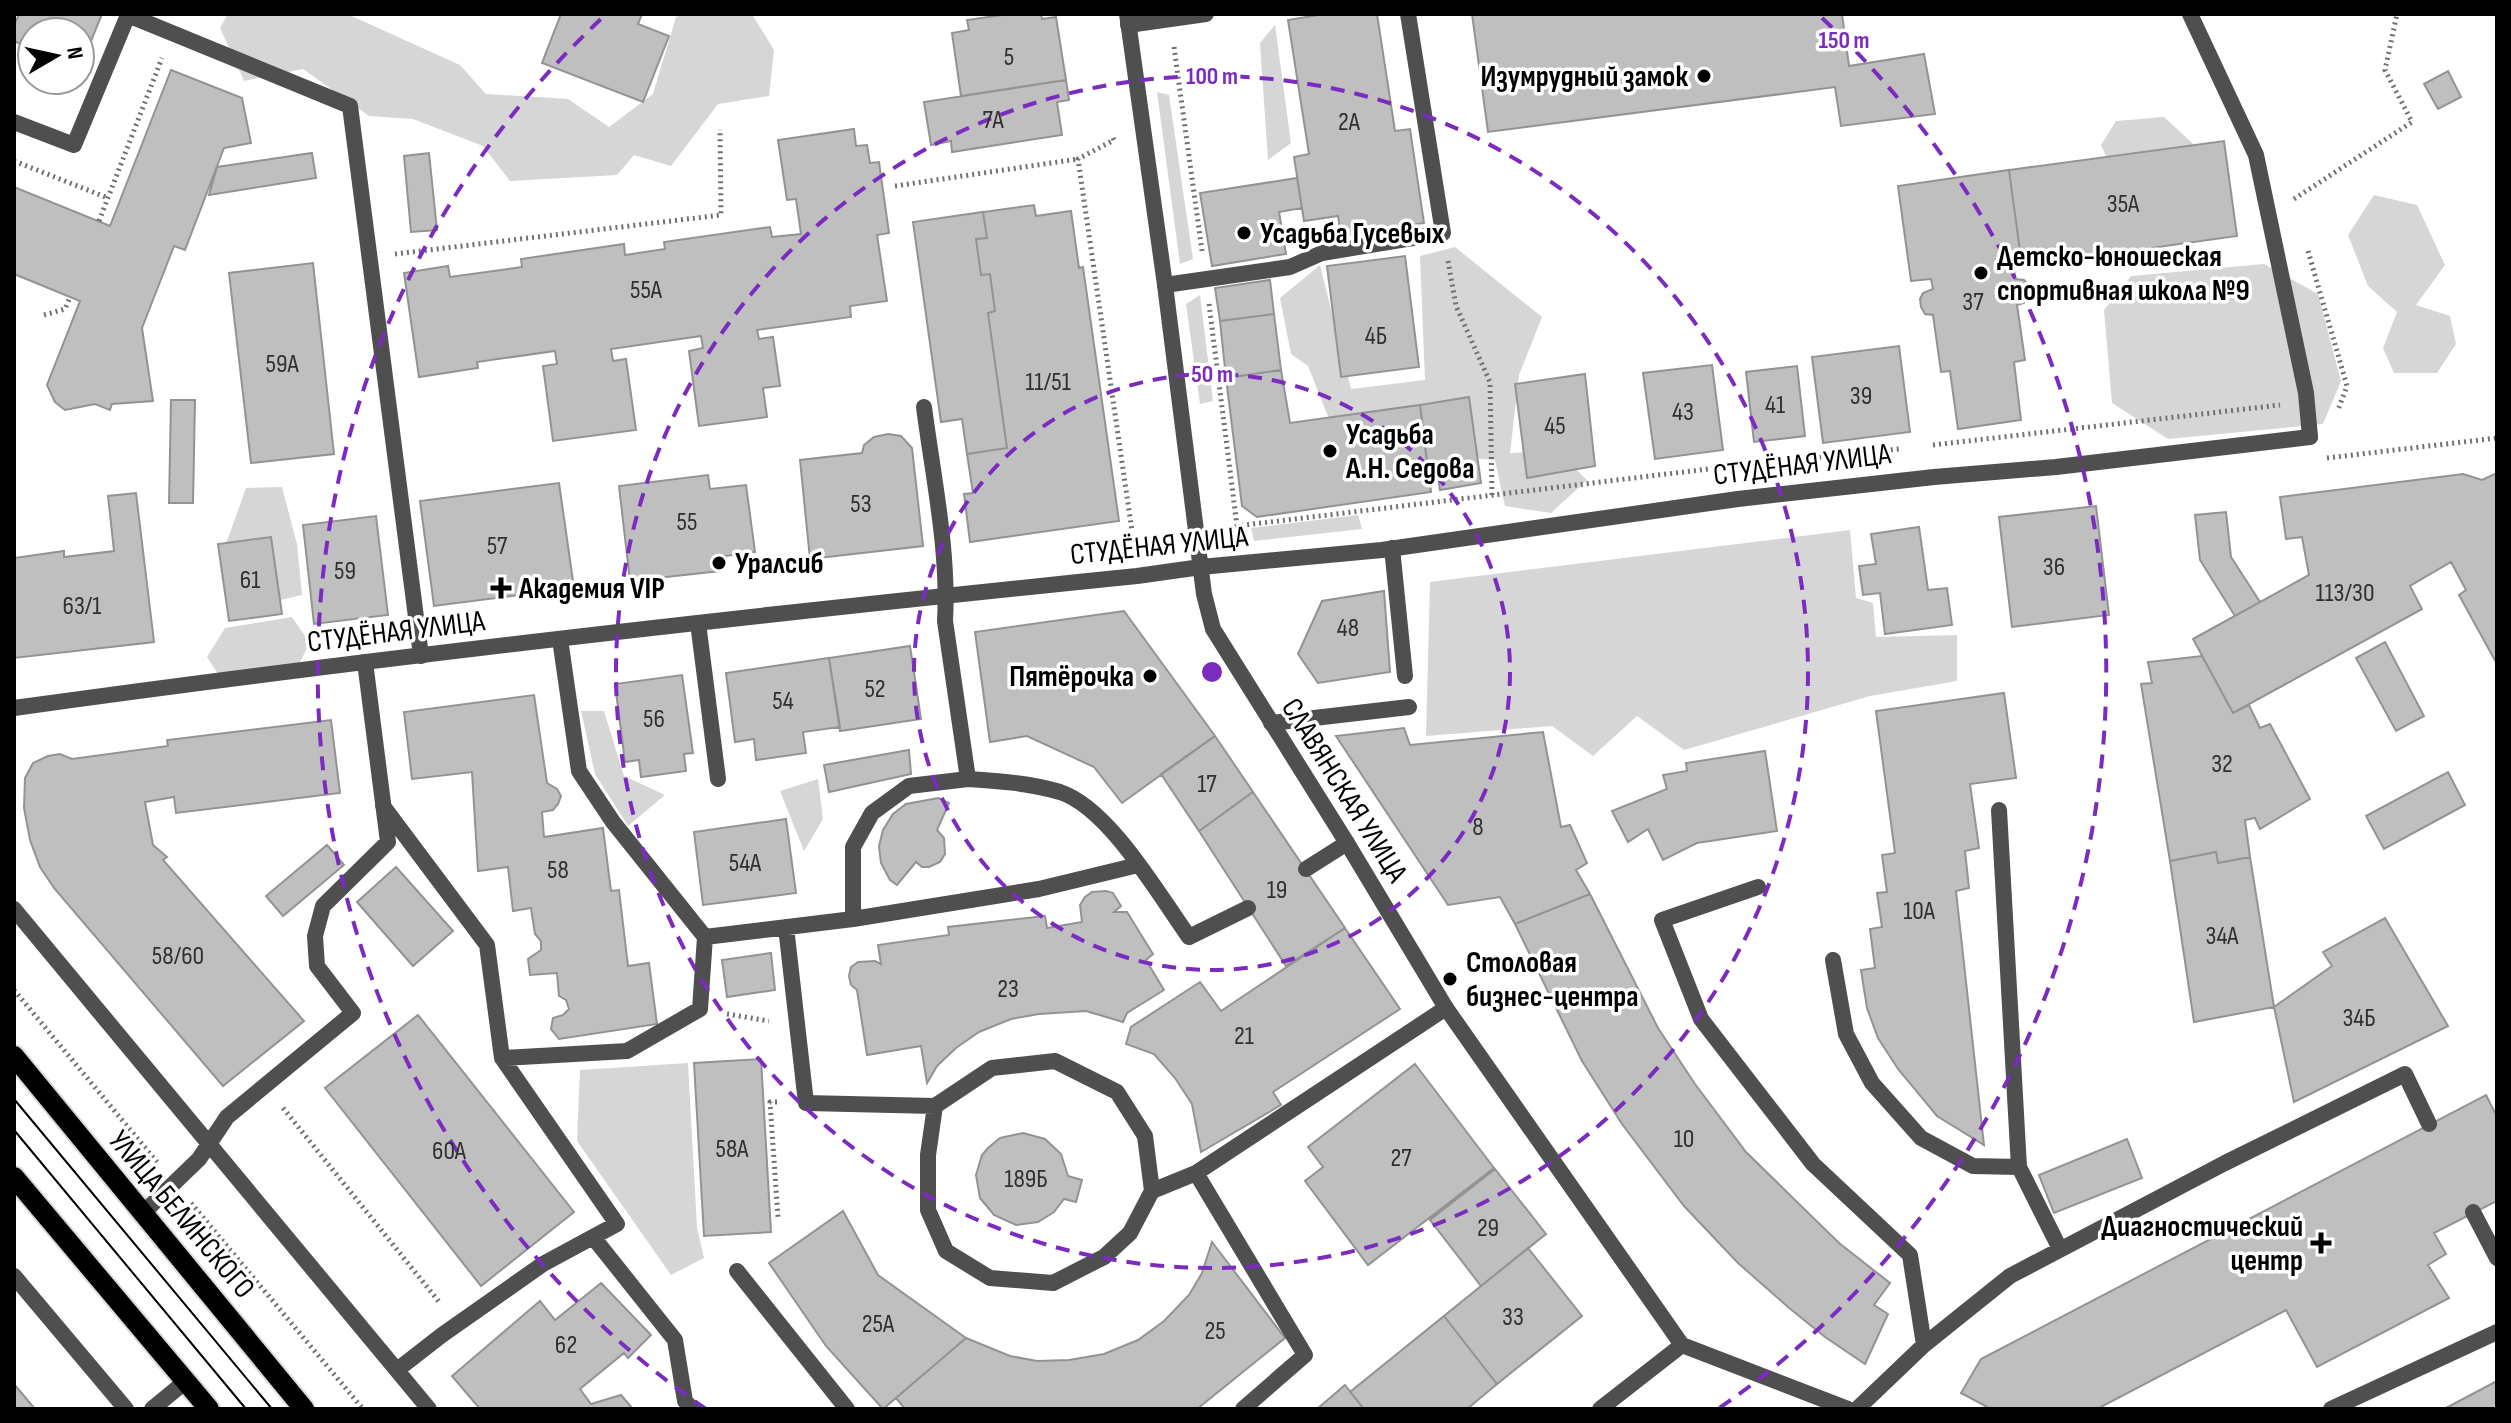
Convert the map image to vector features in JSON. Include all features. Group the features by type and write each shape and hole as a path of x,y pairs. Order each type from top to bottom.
{"main road":[{"name":"УЛИЦА БЕЛИНСКОГО","path":"14,1056 304,1409"},
{"path":"14,1177 209,1409"}],"street":[{"path":"1128,20 1206,14"},
{"path":"1165,285 1290,267 1322,253 1443,233 1408,14"},
{"path":"2190,14 2256,155 2307,402"},
{"path":"14,122 74,145 128,15 350,106 421,656"},
{"name":"СЛАВЯНСКАЯ УЛИЦА","path":"1128,20 1204,594 1213,629 1446,1008 1682,1345"},
{"name":"СТУДЁНАЯ УЛИЦА","path":"14,708 560,639 1392,548 1738,499 2056,467 2310,437 2307,402"},
{"path":"924,407 947,595 945,621 968,779"},
{"path":"1392,548 1405,676"},
{"path":"698,623 718,779"},
{"path":"502,1058 627,1051 700,1009 705,937 613,822 579,771 560,639"},
{"path":"142,1214 199,1159 227,1117 353,1013 317,966 315,936 323,906 388,842 365,662"},
{"path":"1271,723 1409,707"},
{"path":"853,919 853,847 872,813 909,786 968,779 1017,783 1063,793 1101,817 1189,937 1248,908"},
{"path":"383,806 487,945 502,1058 617,1224 543,1264 397,1370"},
{"path":"1999,810 2019,1167 2060,1249"},
{"path":"1306,869 1347,843"},
{"path":"705,937 853,919 1039,889 1138,865"},
{"path":"1758,887 1662,920 1701,1019 1813,1164 1910,1255 1924,1345"},
{"path":"14,909 429,1409"},
{"path":"786,927 806,1103 935,1106 992,1068 1055,1061 1117,1092 1145,1136 1152,1191 1130,1233 1104,1257 1053,1283 990,1278 946,1251 928,1210 928,1155 935,1106"},
{"path":"1833,960 1846,1034 1872,1083 1921,1138 1973,1166 2019,1167"},
{"path":"1152,1191 1196,1173 1446,1008"},
{"path":"1857,1409 1924,1345 2010,1276 2225,1163 2405,1074 2429,1124"},
{"path":"1196,1173 1305,1355 1243,1409"},
{"path":"2473,1212 2497,1258"},
{"path":"593,1237 675,1340 685,1401 692,1409"},
{"path":"737,1271 847,1409"},
{"path":"14,1276 126,1409"},
{"path":"2331,1409 2497,1332"},
{"path":"1600,1409 1682,1345 1848,1409"},
{"path":"152,1409 186,1381"}],"path":[{"path":"2297,212 2293,197 2412,122 2385,70 2397,14"},
{"path":"99,221 172,33"},
{"path":"895,186 1078,159 1114,140 1112,125"},
{"path":"370,257 721,215 720,129"},
{"path":"1078,159 1132,531"},
{"path":"14,161 108,198"},
{"path":"1443,233 1456,306 1490,382 1492,495"},
{"path":"2306,241 2347,386 2336,415"},
{"path":"44,315 65,309 70,297"},
{"path":"1930,446 2307,402"},
{"path":"2321,459 2326,445"},
{"path":"1237,526 1900,449"},
{"path":"700,1009 797,1026"},
{"path":"265,1085 457,1324"},
{"path":"778,1217 770,1102 806,1103"}],"shaded area":[{"path":"228,14 347,14 460,65 486,94 568,99 609,127 653,94 676,17 683,14 752,14 774,50 769,96 718,104 671,166 634,155 617,175 510,181 483,146 413,119 369,116 303,69 244,81 220,28"},
{"path":"1275,25 1291,143 1268,160 1260,43"},
{"path":"1157,92 1169,95 1193,259 1180,264"},
{"path":"2164,117 2202,152 2120,186 2101,145 2116,121"},
{"path":"2374,195 2417,205 2445,265 2416,305 2450,316 2456,344 2437,373 2394,373 2383,348 2397,312 2368,286 2348,235"},
{"path":"1455,247 1542,317 1519,375 1510,453 1556,450 1587,480 1551,513 1505,506 1495,460 1449,456 1333,429 1308,366 1291,354 1280,298 1320,265 1351,389 1425,380 1420,256"},
{"path":"2264,264 2318,294 2341,381 2323,424 2168,439 2112,403 2104,310 2131,276"},
{"path":"1200,295 1213,401 1200,404 1186,304"},
{"path":"282,487 297,544 302,595 259,605 222,555 246,488"},
{"path":"1358,515 1362,529 1254,541 1251,528"},
{"path":"1850,530 1856,598 1873,603 1876,637 1957,635 1957,681 1870,696 1684,750 1637,716 1593,756 1552,726 1426,736 1430,582"},
{"path":"292,617 310,643 293,675 222,680 207,657 225,628"},
{"path":"581,711 604,711 624,776 665,795 628,826 595,774"},
{"path":"818,779 823,819 804,851 780,791"},
{"path":"688,1063 697,1227 704,1258 671,1275 577,1141 580,1070"}],"building":[{"path":"102,14 96,29 96,16 18,16"},
{"path":"561,14 642,14 638,24 669,36 643,102 542,63"},
{"path":"1009,14 1041,14 1042,19 1056,17 1066,80 961,96 952,33 969,30 967,20"},
{"path":"1324,14 1377,14 1395,131 1410,129 1424,223 1341,236 1338,216 1304,221 1294,157 1309,154 1288,20"},
{"name":"Изумрудный замок","path":"1472,14 1842,14 1849,66 1924,54 1935,114 1841,126 1835,87 1488,132"},
{"path":"171,70 242,98 251,143 224,148 185,250 174,246 142,328 153,401 112,404 110,410 95,404 65,410 55,402 47,385 80,301 14,274 14,187 110,226"},
{"path":"2448,71 2461,97 2438,109 2424,84"},
{"path":"1066,80 1069,100 1057,102 1062,135 952,152 951,141 931,145 924,102"},
{"path":"854,129 856,146 867,145 870,163 879,162 889,233 877,235 887,301 850,306 851,317 757,330 759,339 773,337 780,386 763,388 767,417 699,426 689,351 703,348 701,336 611,349 613,361 626,359 636,430 553,441 543,366 557,364 555,351 477,362 478,368 419,377 404,273 448,266 450,277 522,267 521,259 624,244 625,255 665,249 664,242 770,227 772,237 801,234 796,199 787,200 778,140"},
{"path":"2224,141 2237,236 2022,266 2009,170"},
{"path":"312,153 316,178 209,195 217,167"},
{"path":"429,153 437,230 411,232 404,156"},
{"path":"2009,170 2022,266 2014,267 2015,279 2024,280 2030,286 2030,295 2024,303 2017,305 2025,360 2014,362 2021,420 1958,429 1950,371 1941,372 1933,315 1925,314 1921,307 1923,293 1933,289 1931,279 1911,281 1898,186"},
{"name":"Усадьба Гусевых","path":"1297,178 1302,208 1279,212 1286,254 1212,266 1200,193"},
{"path":"1034,205 1036,216 1071,211 1079,268 1083,267 1119,521 970,542 964,494 973,493 967,454 1007,448 988,313 995,311 990,274 981,275 976,239 987,238 983,212"},
{"path":"983,212 987,238 976,239 981,275 990,274 995,311 988,313 1007,448 967,454 962,419 941,422 913,222"},
{"path":"1405,256 1419,367 1341,377 1327,266"},
{"path":"313,263 334,454 251,463 229,273"},
{"path":"1270,280 1274,314 1220,321 1215,288"},
{"path":"1274,314 1281,370 1226,378 1220,321"},
{"path":"1899,346 1910,432 1823,443 1812,357"},
{"path":"1712,365 1723,450 1655,459 1643,373"},
{"path":"1797,366 1805,436 1754,442 1746,372"},
{"name":"Усадьба А.Н. Седова","path":"1281,370 1290,423 1420,405 1431,492 1257,517 1242,506 1226,378"},
{"path":"1585,374 1595,466 1527,478 1515,384"},
{"path":"1469,397 1481,483 1440,490 1438,478 1429,479 1420,405"},
{"path":"171,400 195,400 193,503 169,503"},
{"path":"888,434 901,436 912,448 923,546 810,559 800,460 862,453 864,445 874,437"},
{"path":"2497,473 2497,664 2459,595 2466,590 2451,562 2410,586 2422,609 2233,713 2193,639 2309,575 2302,537 2286,539 2280,497 2463,474 2482,480"},
{"path":"708,475 710,489 746,485 755,552 718,557 720,571 630,581 619,486"},
{"path":"559,483 574,588 434,606 420,501"},
{"path":"136,493 154,642 14,658 14,558 64,551 64,557 114,551 108,496"},
{"path":"2096,506 2109,615 2012,627 1999,517"},
{"path":"2226,512 2231,557 2260,602 2235,616 2200,560 2195,515"},
{"path":"376,516 388,615 314,624 303,525"},
{"path":"1919,527 1928,590 1947,588 1952,625 1885,634 1880,593 1863,595 1859,566 1876,564 1871,534"},
{"path":"271,537 282,614 229,621 218,544"},
{"path":"1384,591 1390,672 1318,683 1298,654 1322,601"},
{"path":"1124,611 1215,736 1122,803 1094,767 1027,736 990,742 975,632"},
{"path":"2385,642 2424,716 2396,731 2356,658"},
{"path":"910,646 921,719 840,731 829,658"},
{"path":"2202,656 2233,713 2249,705 2260,728 2270,724 2310,799 2260,829 2255,818 2245,820 2250,857 2218,863 2216,852 2170,861 2141,684 2152,683 2148,662"},
{"path":"829,658 840,727 803,732 806,753 756,760 754,739 735,742 726,673"},
{"path":"682,675 693,753 684,754 686,771 641,777 639,760 625,762 615,684"},
{"path":"2004,693 2016,778 1970,784 1979,848 1965,851 1969,888 1956,891 1984,1145 1937,1116 1898,1069 1878,1038 1867,1008 1861,970 1875,968 1870,929 1882,927 1877,893 1887,892 1882,855 1895,853 1876,711"},
{"path":"534,695 547,783 557,789 561,796 553,810 542,812 544,837 603,828 611,891 619,890 628,966 649,963 657,1024 559,1039 551,1029 553,1018 569,1009 566,1000 559,996 557,973 530,975 528,959 541,950 531,908 513,911 508,867 478,871 472,772 412,779 404,712"},
{"path":"331,720 340,793 176,813 174,797 145,802 153,845 167,857 163,860 304,1021 223,1086 54,888 40,867 30,840 24,808 25,778 33,763 48,756 60,754 72,759 168,746 167,740"},
{"path":"1404,728 1410,745 1543,732 1561,827 1570,825 1587,863 1576,870 1590,894 1515,924 1500,897 1448,905 1336,736"},
{"path":"1215,736 1253,792 1199,831 1161,774"},
{"path":"909,750 911,774 829,792 824,765"},
{"path":"1765,751 1777,831 1697,843 1663,860 1648,829 1628,842 1612,811 1667,789 1663,775 1687,771 1686,763"},
{"path":"2448,772 2465,805 2384,849 2366,816"},
{"path":"1253,792 1345,928 1286,966 1199,831"},
{"path":"938,798 949,803 937,830 944,838 945,854 940,862 929,867 922,867 916,862 897,885 890,880 881,863 879,846 883,830 893,814 906,804"},
{"path":"786,819 796,893 703,905 694,832"},
{"path":"327,845 344,865 283,916 266,896"},
{"path":"2216,852 2218,863 2250,857 2274,1007 2194,1022 2170,861"},
{"path":"396,867 453,931 413,966 357,902"},
{"path":"1092,892 1113,893 1121,906 1114,912 1127,912 1153,954 1146,960 1164,990 1127,1013 1123,1022 1086,1011 1011,1019 979,1032 956,1048 937,1066 927,1083 921,1046 867,1055 857,990 851,985 849,976 851,967 858,962 875,961 881,964 878,945 949,935 948,927 1045,916 1047,928 1082,922 1080,905 1085,897"},
{"path":"1590,894 1658,1028 1746,1152 1839,1243 1890,1283 1874,1305 1888,1314 1865,1364 1788,1307 1738,1263 1684,1206 1622,1124 1582,1061 1515,924"},
{"path":"2385,918 2448,1026 2294,1102 2274,1007 2332,966 2323,952"},
{"path":"1345,928 1400,1009 1273,1092 1281,1105 1201,1152 1192,1104 1154,1054 1126,1044 1131,1027 1200,982 1221,1011"},
{"path":"771,953 775,990 727,997 722,960"},
{"path":"418,1015 574,1212 481,1286 325,1088"},
{"path":"761,1059 771,1232 704,1236 694,1063"},
{"path":"1415,1064 1494,1168 1368,1265 1305,1181 1323,1167 1308,1147"},
{"name":"Диагностический центр","path":"2486,1095 2497,1112 2497,1201 2434,1233 2446,1254 2428,1265 2449,1298 2317,1367 2286,1310 2097,1409 1991,1409 1961,1393 1981,1359"},
{"path":"1023,1133 1045,1139 1061,1154 1068,1176 1082,1180 1076,1202 1064,1199 1054,1212 1038,1222 1016,1225 994,1215 980,1198 976,1175 982,1155 988,1148 1000,1138"},
{"path":"2127,1139 2142,1178 2054,1213 2039,1175"},
{"path":"1495,1169 1546,1234 1481,1286 1430,1220"},
{"path":"843,1211 878,1275 966,1338 883,1409 826,1346 769,1263"},
{"path":"1212,1242 1285,1338 1197,1409 905,1409 896,1398 966,1338 1010,1356 1037,1361 1104,1354 1138,1340 1164,1321 1189,1295 1202,1273"},
{"path":"1528,1248 1582,1316 1497,1384 1444,1316"},
{"path":"601,1283 651,1335 628,1358 624,1353 580,1389 591,1404 621,1395 633,1409 480,1409 452,1376 540,1301 555,1320"},
{"path":"1444,1316 1497,1384 1467,1409 1364,1409 1350,1392"},
{"path":"2497,1381 2497,1409 2444,1409"},
{"path":"14,1384 35,1409 14,1409"},
{"path":"1345,1385 1364,1409 1317,1409"}],"tram line":[{"path":"14,1099 272,1409"},
{"path":"14,1130 246,1409"}],"place":[{"name":"Изумрудный замок","path":"1704,76"},
{"name":"Усадьба Гусевых","path":"1244,233"},
{"name":"Детско-юношеская спортивная школа №9","path":"1981,273"},
{"name":"Усадьба А.Н. Седова","path":"1330,451"},
{"name":"Уралсиб","path":"719,563"},
{"name":"Академия VIP","path":"501,588"},
{"name":"Пятёрочка","path":"1150,676"},
{"name":"Столовая бизнес-центра","path":"1450,979"},
{"name":"Диагностический центр","path":"2321,1243"}]}
